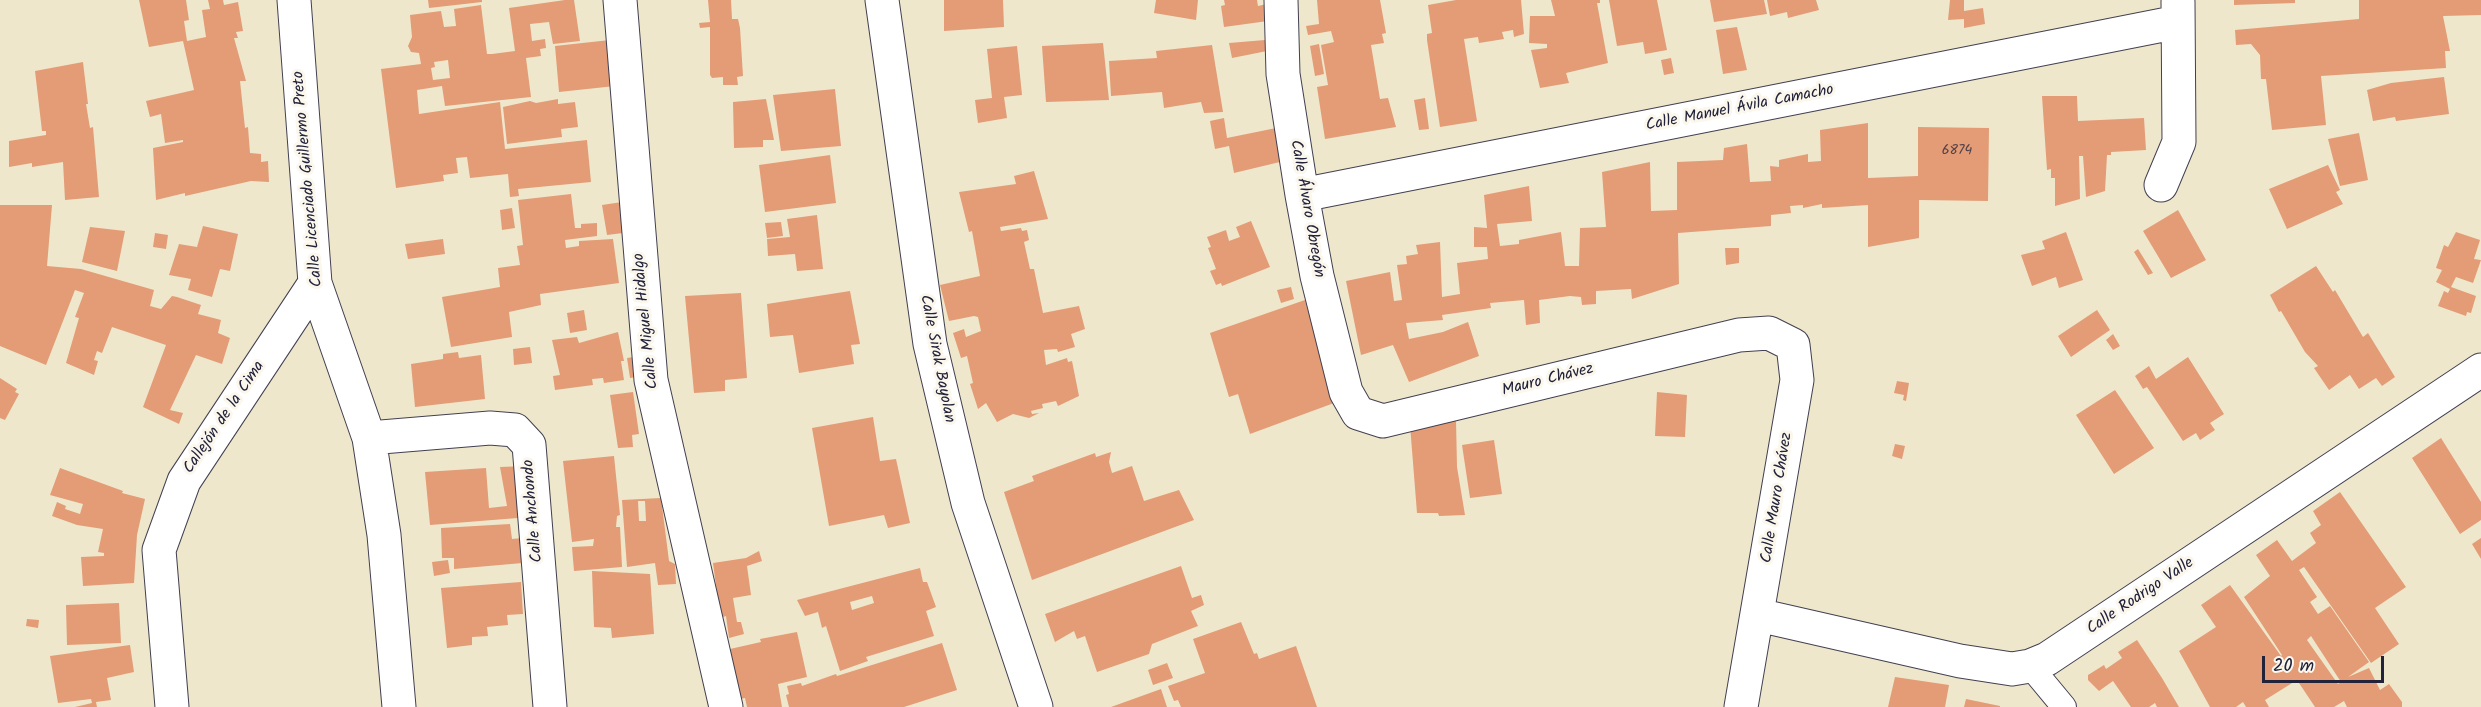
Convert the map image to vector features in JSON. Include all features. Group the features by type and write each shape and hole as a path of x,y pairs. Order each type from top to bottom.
{"street":[{"name":"Calle Licenciado Guillermo Preto","path":"294,0 315,283 369,438 384,535 399,707"},
{"name":"Calle Miguel Hidalgo","path":"620,0 651,380 726,707"},
{"name":"Calle Sirak Bayolan","path":"882,0 930,344 968,503 1036,707"},
{"name":"Calle Álvaro Obregón","path":"1281,0 1283,74 1317,276 1346,393 1358,413"},
{"name":"Calle Manuel Ávila Camacho","path":"1302,195 2178,11"},
{"path":"2161,185 2179,142 2178,11"},
{"name":"Callejón de la Cima","path":"172,707 159,550 184,481 315,283"},
{"name":"Calle Mauro Chávez","path":"1739,335 1769,333 1793,345 1797,380 1741,707"},
{"name":"Mauro Chávez","path":"1358,413 1383,421 1739,335"},
{"name":"Calle Rodrigo Valle","path":"1758,615 1960,662 2012,669 2030,666 2047,659 2481,370"},
{"name":"Calle Anchondo","path":"369,438 490,428 515,430 529,445 550,707"}],"lane":[{"path":"2030,666 2064,707"}],"building":[{"path":"139,0 186,0 189,20 184,21 187,41 206,37 202,10 210,9 208,0 223,0 224,5 238,2 243,31 236,32 238,38 234,38 246,81 240,81 245,128 248,127 250,153 261,154 261,162 268,161 269,182 251,181 156,200 153,148 183,142 183,140 165,143 161,114 150,117 146,101 194,90 183,41 149,47"},
{"path":"428,0 482,0 482,2 429,8"},
{"path":"574,0 580,41 553,44 549,22 530,24 532,41 545,39 546,48 540,49 541,56 526,58 531,97 445,106 442,86 417,90 419,114 500,102 505,149 587,140 591,182 518,189 519,196 510,197 508,174 470,178 467,157 456,158 458,173 443,175 444,181 396,188 381,69 421,64 419,53 411,52 408,46 412,37 410,15 441,11 444,27 456,26 454,9 481,5 487,54 492,54 515,51 509,8","holes":["448,60 450,78 433,80 431,68 435,67 434,62"]},
{"path":"708,0 731,0 732,19 738,19 743,76 737,77 738,85 723,85 723,77 712,78 710,75 710,27 700,28 699,23 710,22"},
{"path":"944,0 1003,0 1004,27 944,31"},
{"path":"1156,0 1198,0 1196,20 1154,13"},
{"path":"1224,0 1257,0 1258,6 1267,4 1268,21 1224,27 1221,6 1225,5"},
{"path":"1317,0 1380,0 1386,33 1382,34 1384,43 1371,45 1380,99 1388,98 1396,127 1325,139 1317,87 1328,85 1321,45 1334,42 1331,31 1308,35 1306,26 1319,24"},
{"path":"1456,0 1521,0 1524,34 1514,37 1513,30 1502,32 1504,39 1479,43 1478,37 1464,39 1477,121 1440,127 1427,40 1427,34 1432,33 1428,5"},
{"path":"1551,0 1600,0 1600,3 1597,3 1608,63 1566,73 1569,83 1540,88 1531,50 1547,48 1547,44 1529,43 1530,16 1555,16"},
{"path":"1609,0 1657,0 1667,50 1645,54 1643,42 1617,46"},
{"path":"1710,0 1764,0 1767,14 1714,22"},
{"path":"1767,0 1816,0 1819,10 1788,18 1787,12 1770,16"},
{"path":"1950,0 1964,0 1964,11 1983,8 1985,24 1964,28 1964,19 1948,20"},
{"path":"2234,0 2295,0 2295,3 2234,5"},
{"path":"2359,0 2481,0 2481,15 2443,16 2450,51 2445,51 2446,68 2321,76 2326,125 2272,130 2266,79 2261,79 2260,55 2251,44 2236,45 2235,30 2359,19"},
{"path":"1737,27 1747,70 1723,74 1716,30"},
{"path":"610,40 615,86 559,92 555,46"},
{"path":"1265,40 1267,51 1232,58 1229,43"},
{"path":"1103,43 1109,100 1046,102 1042,46"},
{"path":"1319,44 1324,74 1315,76 1310,46"},
{"path":"1212,45 1223,112 1204,113 1201,102 1164,108 1162,92 1111,96 1109,61 1157,58 1156,51"},
{"path":"1017,46 1022,95 1004,97 1007,118 978,123 975,100 992,98 987,49"},
{"path":"1671,58 1674,73 1664,75 1661,60"},
{"path":"83,62 88,104 86,104 90,128 93,127 99,197 65,200 63,162 32,167 32,163 9,167 9,141 46,135 46,131 42,131 35,71"},
{"path":"2444,77 2449,114 2396,121 2395,117 2373,121 2367,90 2391,83"},
{"path":"835,89 841,146 781,151 773,95"},
{"path":"2042,96 2077,96 2078,121 2144,118 2146,150 2111,152 2111,155 2107,155 2105,191 2086,197 2083,156 2079,156 2080,199 2055,206 2055,178 2051,178 2051,169 2047,170"},
{"path":"1425,98 1429,129 1419,130 1414,100"},
{"path":"558,99 558,104 575,102 578,127 561,129 562,137 507,144 503,107 530,101 536,103"},
{"path":"766,99 774,140 763,140 763,147 734,148 733,102"},
{"path":"1224,118 1227,138 1281,127 1284,161 1234,173 1229,146 1215,149 1210,121"},
{"path":"1868,123 1868,178 1918,176 1918,127 1989,128 1988,201 1919,200 1919,238 1868,247 1868,205 1822,208 1822,204 1803,208 1803,205 1790,206 1791,213 1771,215 1771,226 1678,233 1679,284 1632,299 1631,289 1596,291 1596,304 1582,305 1581,297 1570,296 1539,300 1540,323 1526,325 1524,300 1490,303 1491,308 1442,315 1443,320 1406,323 1409,339 1443,332 1468,322 1479,356 1409,382 1393,345 1361,355 1346,281 1390,272 1394,301 1402,300 1397,265 1407,264 1406,256 1418,254 1416,245 1440,242 1442,297 1460,294 1457,263 1488,259 1487,247 1474,247 1474,227 1487,228 1484,195 1529,186 1532,221 1497,224 1500,246 1519,244 1519,240 1561,232 1565,266 1579,266 1580,228 1606,227 1602,172 1650,162 1651,211 1677,210 1677,162 1723,160 1724,148 1747,144 1750,182 1771,181 1770,166 1779,167 1779,160 1808,154 1808,162 1821,161 1820,130"},
{"path":"2359,133 2368,180 2340,186 2328,139"},
{"path":"830,155 836,203 765,212 759,165"},
{"path":"2328,165 2340,190 2336,192 2343,204 2287,229 2269,189"},
{"path":"1034,171 1048,219 1000,227 1001,231 1021,228 1022,231 1027,230 1029,240 1024,242 1030,269 1034,269 1043,313 1079,306 1085,329 1071,334 1075,347 1058,352 1057,349 1044,350 1046,365 1067,358 1068,362 1072,361 1079,396 1058,406 1056,401 1042,404 1043,408 1031,411 1032,414 1039,413 1029,418 1013,414 997,422 986,403 978,409 970,384 973,383 967,356 961,358 953,333 964,329 966,337 981,331 978,317 949,321 940,285 980,276 972,231 969,232 959,192 1016,184 1014,176"},
{"path":"571,194 575,228 581,228 581,224 597,223 597,236 565,240 566,248 579,246 579,241 613,239 619,283 540,294 541,305 509,312 512,337 451,347 442,297 500,287 498,268 520,265 517,246 523,245 518,200"},
{"path":"622,202 623,233 607,235 602,205"},
{"path":"0,205 52,205 47,266 81,269 154,290 150,306 161,309 172,296 177,297 201,305 198,314 221,320 218,333 230,338 222,364 196,355 170,410 183,413 179,424 143,407 166,345 112,327 102,353 97,351 94,360 98,361 94,375 66,363 79,318 75,317 84,293 75,290 46,365 0,346"},
{"path":"512,208 515,228 502,230 500,210"},
{"path":"2178,210 2206,260 2171,278 2143,231"},
{"path":"817,215 823,269 797,271 795,254 768,256 767,239 790,237 787,219"},
{"path":"1251,221 1270,267 1222,286 1221,283 1216,285 1210,271 1216,269 1208,248 1211,247 1207,237 1226,230 1229,241 1240,237 1236,227"},
{"path":"781,222 783,236 767,238 765,223"},
{"path":"203,226 238,234 230,271 220,269 212,297 188,290 191,279 169,275 179,244 197,247"},
{"path":"90,227 125,231 117,271 82,262"},
{"path":"2066,232 2083,280 2059,288 2056,277 2032,286 2021,255 2045,249 2042,241"},
{"path":"2456,232 2480,240 2474,259 2481,260 2473,283 2456,277 2451,287 2476,296 2471,313 2467,312 2466,316 2438,306 2444,291 2448,293 2450,289 2436,282 2442,270 2436,268 2444,245 2448,247"},
{"path":"155,233 168,235 166,249 153,247"},
{"path":"443,239 445,254 408,259 405,244"},
{"path":"1725,248 1739,248 1739,263 1726,265"},
{"path":"2138,249 2153,273 2148,275 2134,252"},
{"path":"2316,266 2333,292 2335,290 2363,337 2368,333 2395,377 2382,386 2376,378 2359,389 2350,375 2329,390 2314,368 2318,366 2305,352 2281,311 2279,312 2270,295"},
{"path":"1291,287 1294,299 1281,303 1277,290"},
{"path":"850,291 860,344 851,345 854,364 799,373 793,335 770,337 767,304"},
{"path":"741,293 747,378 725,380 725,391 694,393 685,296"},
{"path":"1305,300 1334,403 1250,434 1238,394 1229,397 1210,333"},
{"path":"584,310 587,330 570,333 567,313"},
{"path":"2097,310 2110,330 2071,357 2058,336"},
{"path":"618,332 624,361 621,361 624,380 604,383 603,378 592,379 593,385 555,390 553,376 560,375 552,340 577,337 579,343"},
{"path":"2113,334 2120,346 2113,350 2106,340"},
{"path":"530,347 532,363 514,365 513,349"},
{"path":"458,352 459,358 481,355 485,399 415,407 411,364 443,359 443,354"},
{"path":"640,356 643,376 630,378 627,358"},
{"path":"2188,357 2224,414 2210,423 2215,430 2200,440 2196,433 2183,441 2147,387 2143,389 2135,376 2149,366 2156,379"},
{"path":"0,378 17,389 15,392 19,394 5,420 0,418"},
{"path":"1897,381 1909,383 1906,401 1903,400 1904,395 1894,393"},
{"path":"2115,390 2154,448 2114,474 2076,415"},
{"path":"633,392 639,434 632,435 633,447 618,448 610,395"},
{"path":"1657,392 1687,395 1685,437 1655,436"},
{"path":"873,417 880,461 896,459 910,523 888,528 884,515 829,526 812,428"},
{"path":"1456,420 1457,467 1465,515 1439,516 1438,513 1417,513 1410,425"},
{"path":"2441,438 2481,502 2481,520 2460,534 2412,458"},
{"path":"1494,440 1502,494 1470,498 1462,445"},
{"path":"1895,444 1905,446 1902,459 1892,456"},
{"path":"1111,452 1109,462 1112,473 1132,466 1144,501 1179,490 1194,520 1032,580 1004,492 1034,481 1032,476 1095,453 1096,457"},
{"path":"614,456 620,515 617,516 616,527 620,527 622,567 574,571 572,547 593,546 594,539 572,542 563,461"},
{"path":"526,466 530,517 430,525 425,472 486,468 489,508 507,506 500,467"},
{"path":"60,468 123,491 122,493 145,499 137,535 134,583 83,586 81,557 104,556 104,553 98,552 103,529 77,525 52,516 57,502 66,506 65,509 80,514 83,504 50,495"},
{"path":"2340,492 2406,587 2375,608 2399,644 2371,663 2304,567 2299,570 2317,597 2310,602 2318,614 2330,606 2369,662 2348,677 2369,668 2380,690 2389,684 2402,702 2402,707 2347,707 2344,701 2334,707 2315,707 2297,680 2265,700 2269,707 2246,707 2243,702 2236,707 2210,707 2179,651 2216,627 2201,605 2230,585 2281,656 2244,597 2270,576 2256,555 2277,540 2292,561 2316,543 2310,533 2321,525 2313,511","holes":["2311,636 2341,682 2338,684 2307,640"]},
{"path":"661,498 669,561 675,564 676,584 658,585 655,563 627,567 622,500","holes":["638,501 645,501 646,521 639,521"]},
{"path":"510,524 512,539 532,537 534,562 454,569 454,558 442,558 441,528"},
{"path":"2481,538 2481,559 2472,544"},
{"path":"759,551 762,561 747,566 751,595 733,598 737,622 741,622 744,634 729,638 726,616 723,617 718,601 713,563 746,558"},
{"path":"448,560 450,573 434,576 432,562"},
{"path":"1181,566 1192,598 1201,595 1204,605 1191,611 1198,626 1152,644 1149,654 1097,672 1085,636 1077,639 1074,631 1055,642 1045,614"},
{"path":"920,568 923,582 927,582 936,607 926,611 934,636 866,657 868,661 840,671 826,626 822,628 818,612 805,616 797,600","holes":["872,596 874,603 852,610 850,602"]},
{"path":"592,571 650,574 654,634 612,638 611,628 594,627"},
{"path":"521,582 523,614 507,615 508,625 487,627 488,636 472,637 472,645 447,648 441,588"},
{"path":"119,603 121,643 67,645 66,605"},
{"path":"27,619 39,620 38,628 26,626"},
{"path":"1241,622 1254,654 1257,653 1259,659 1296,646 1317,707 1181,707 1178,700 1174,701 1168,686 1205,673 1193,639"},
{"path":"797,632 807,677 778,684 782,707 747,707 745,698 740,699 730,649 761,642 760,639"},
{"path":"2137,640 2179,707 2157,707 2155,703 2149,707 2131,707 2113,681 2099,691 2088,680 2088,675 2104,665 2106,669 2122,658 2118,652"},
{"path":"942,643 957,690 904,707 789,707 786,695 789,694 787,686 801,683 802,686"},
{"path":"130,645 134,672 107,678 111,700 96,702 97,707 75,707 92,703 91,699 58,703 50,656"},
{"path":"1167,663 1173,678 1153,685 1148,670"},
{"path":"1895,677 1949,685 1945,707 1888,707"},
{"path":"1161,689 1167,707 1111,707"},
{"path":"1966,699 2000,706 2000,707 1964,707"}]}
